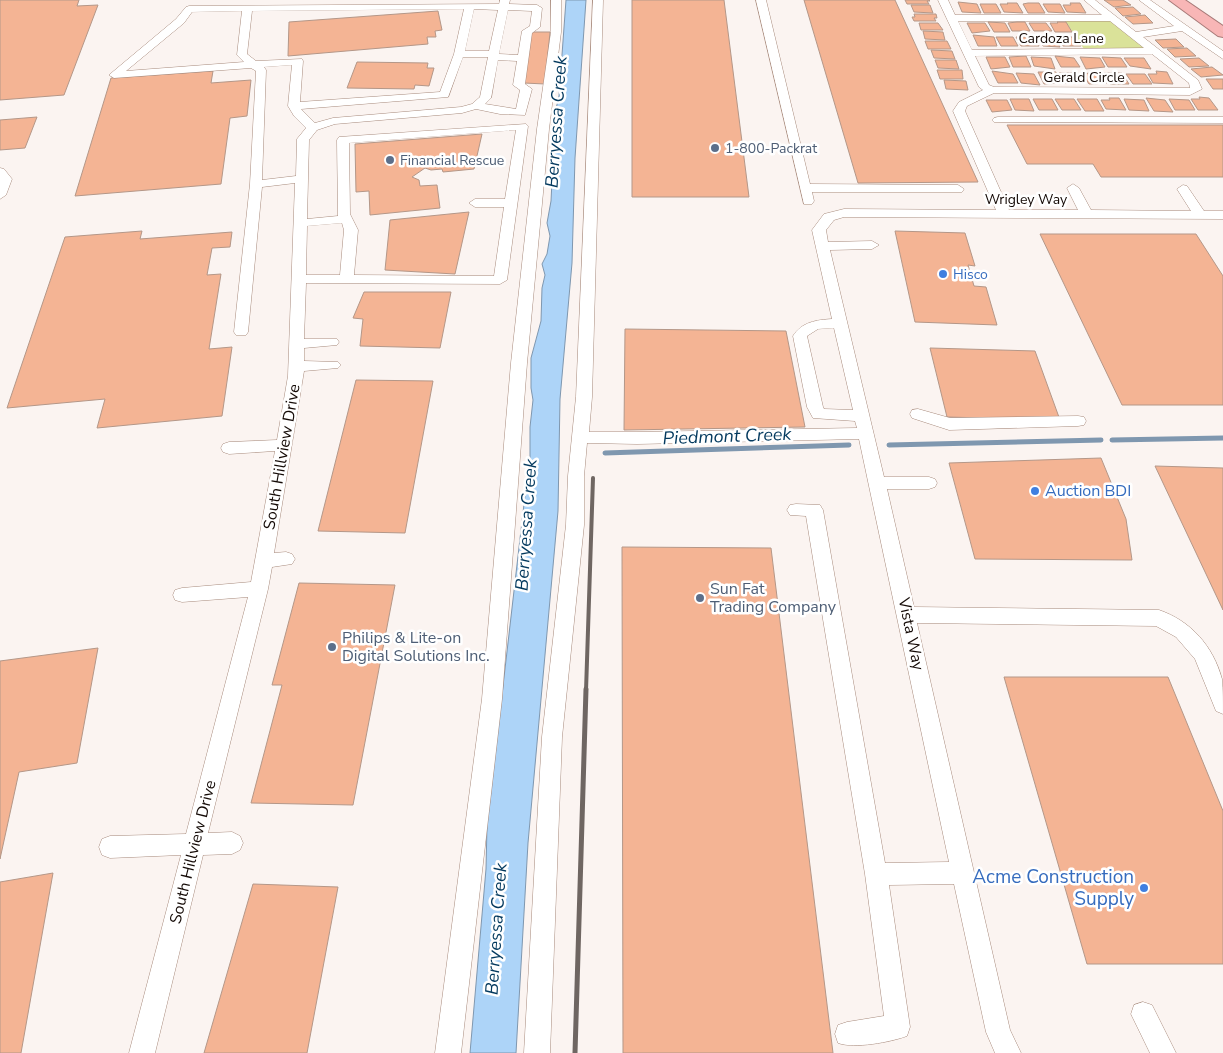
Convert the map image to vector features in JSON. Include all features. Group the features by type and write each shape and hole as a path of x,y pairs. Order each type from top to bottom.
{"highway":[{"path":"1176,0 1223,33"},
{"path":"1187,0 1223,29"}],"street":[{"path":"448,1053 492,699 519,363 543,129 556,32 556,0"},
{"path":"536,1053 552,736 575,525 587,333 598,0"},
{"path":"761,0 808,201"},
{"path":"943,0 985,87 992,90"},
{"name":"Gerald Circle","path":"992,90 1190,92 1196,89 1194,82 1089,0"},
{"path":"1144,0 1223,56"},
{"path":"473,107 484,98 504,4"},
{"path":"504,4 538,8 535,27 527,31 519,84 526,89 521,113 473,107 333,121 313,128 298,114 294,106 298,61 256,66 114,74 180,21 189,9 470,6 504,4"},
{"path":"294,106 444,95 459,54 470,6"},
{"path":"240,332 256,184 261,70 242,55 247,8"},
{"path":"952,18 1112,18"},
{"path":"1134,35 1184,28"},
{"name":"Cardoza Lane","path":"968,53 1155,51"},
{"path":"459,54 523,58"},
{"path":"992,90 963,104 958,111 1004,214"},
{"path":"473,107 490,128"},
{"path":"998,120 1223,120"},
{"path":"299,279 500,280 522,126 343,140 344,214 351,230 347,278"},
{"name":"South Hillview Drive","path":"142,1053 259,589 296,366 303,139 313,128"},
{"path":"0,172 6,179 0,195"},
{"path":"256,184 302,179"},
{"path":"805,188 958,189"},
{"path":"907,188 916,213"},
{"path":"1073,188 1086,214"},
{"path":"1183,189 1200,215"},
{"path":"475,203 511,203"},
{"name":"Wrigley Way","path":"830,218 844,213 1223,215"},
{"name":"Vista Way","path":"830,218 820,230 823,246 998,1032 1008,1053"},
{"path":"301,222 346,219"},
{"path":"823,246 872,245"},
{"path":"841,323 813,326 803,331 800,336 814,407 819,414 864,424"},
{"path":"297,344 332,342"},
{"path":"296,366 333,365"},
{"path":"918,414 949,424 1078,421"},
{"path":"580,437 637,438 864,424"},
{"path":"228,448 284,446"},
{"path":"877,483 929,483"},
{"path":"796,510 814,510 876,874 898,1028 847,1034"},
{"path":"264,560 286,559"},
{"path":"182,594 259,589"},
{"path":"906,615 1159,618 1182,631 1203,655 1223,705"},
{"path":"110,847 232,843"},
{"path":"876,874 963,873"},
{"path":"1143,1014 1163,1053"}],"green space":[{"path":"1063,18 1112,18 1155,51 1086,52"}],"water":[{"name":"Berryessa Creek","path":"566,0 586,0 575,158 572,263 560,399 558,511 528,843 516,1053 470,1053 486,869 487,825 530,464 530,427 533,400 531,358 541,321 542,288 545,275 542,264 547,254 550,236 547,223 551,201 554,140 552,126 559,96"}],"building":[{"path":"0,0 79,0 77,6 98,5 64,95 0,100"},
{"path":"632,0 724,0 749,197 632,197"},
{"path":"804,0 895,0 978,182 858,183"},
{"path":"905,0 930,1 927,1 929,4 907,4"},
{"path":"1104,0 1123,0 1131,5 1114,7"},
{"path":"958,2 977,4 981,13 962,12"},
{"path":"1017,3 1023,13 1004,12 1000,4"},
{"path":"1039,3 1045,13 1028,13 1023,4"},
{"path":"1070,3 1080,3 1086,13 1067,12 1063,5 1071,5"},
{"path":"980,4 996,4 1001,13 984,13"},
{"path":"1043,4 1060,4 1065,13 1048,12"},
{"path":"911,5 930,5 933,13 914,12"},
{"path":"1133,7 1141,14 1123,16 1115,8"},
{"path":"438,11 442,30 435,31 436,37 427,37 428,44 288,56 289,22"},
{"path":"914,14 936,14 937,18 934,18 936,21 914,21 912,17 915,17"},
{"path":"1145,15 1153,23 1133,24 1125,17"},
{"path":"988,22 1005,23 1010,32 994,32"},
{"path":"1025,22 1030,31 1012,31 1008,23"},
{"path":"1066,22 1072,32 1055,32 1050,23"},
{"path":"919,23 938,23 943,30 921,30"},
{"path":"967,23 985,23 990,31 972,33"},
{"path":"1029,23 1046,23 1052,31 1034,31"},
{"path":"923,31 943,32 945,40 925,39"},
{"path":"531,32 550,32 545,84 524,83"},
{"path":"973,35 994,37 997,46 978,46"},
{"path":"1054,36 1060,47 1043,46 1038,37"},
{"path":"996,37 1013,37 1018,46 1001,46"},
{"path":"1016,37 1034,37 1039,46 1021,46"},
{"path":"1058,37 1076,37 1081,46 1063,46"},
{"path":"1176,39 1184,47 1163,48 1155,40"},
{"path":"925,41 947,41 951,49 928,49"},
{"path":"1187,48 1196,56 1175,57 1167,49"},
{"path":"931,50 952,51 955,59 934,58"},
{"path":"1026,56 1031,67 1013,67 1009,57"},
{"path":"1055,56 1074,58 1080,67 1061,67"},
{"path":"986,57 1005,57 1010,67 991,69"},
{"path":"1031,57 1051,58 1055,69 1034,66"},
{"path":"1080,57 1100,58 1105,67 1086,69"},
{"path":"1102,57 1121,58 1127,67 1108,67"},
{"path":"1124,58 1144,58 1151,69 1130,66"},
{"path":"1199,58 1209,66 1189,67 1180,59"},
{"path":"935,60 956,60 959,69 938,68"},
{"path":"357,62 428,63 427,68 434,68 429,86 415,85 414,89 347,88"},
{"path":"1212,67 1223,75 1201,77 1191,69"},
{"path":"937,70 962,70 963,79 940,79"},
{"path":"213,71 211,83 251,80 247,116 230,118 221,184 75,196 111,78"},
{"path":"992,71 1013,74 1018,83 998,83"},
{"path":"1156,71 1167,72 1173,84 1153,83 1148,74 1157,74"},
{"path":"1038,72 1056,72 1061,83 1044,84"},
{"path":"1016,73 1034,74 1040,85 1021,83"},
{"path":"1059,73 1078,73 1084,83 1065,83"},
{"path":"1082,73 1100,74 1107,83 1089,84"},
{"path":"1104,73 1122,73 1129,84 1110,84"},
{"path":"1126,74 1145,74 1152,84 1133,84"},
{"path":"1206,79 1223,79 1223,89 1213,89"},
{"path":"944,80 966,81 968,90 946,89"},
{"path":"1199,97 1209,98 1218,110 1198,110 1191,99 1200,99"},
{"path":"1109,98 1119,98 1126,110 1106,109 1101,100 1110,100"},
{"path":"1146,98 1165,100 1173,112 1154,111"},
{"path":"1010,99 1029,99 1034,111 1015,110"},
{"path":"1033,99 1052,99 1058,110 1039,110"},
{"path":"1055,99 1074,99 1081,110 1062,110"},
{"path":"1077,99 1097,99 1104,111 1085,111"},
{"path":"1124,99 1144,100 1149,111 1129,110"},
{"path":"1169,99 1189,100 1195,110 1175,110"},
{"path":"986,100 1007,100 1012,110 992,112"},
{"path":"37,117 25,148 0,150 0,120"},
{"path":"1007,125 1223,125 1223,177 1101,177 1093,164 1027,164"},
{"path":"482,134 474,169 443,172 442,169 431,170 425,168 412,177 419,180 420,186 437,185 440,208 370,215 369,191 356,192 355,144"},
{"path":"469,212 455,274 385,270 390,220"},
{"path":"142,231 140,239 232,232 230,247 212,248 207,275 221,274 209,349 232,347 222,416 97,428 105,399 7,408 65,237"},
{"path":"895,231 965,233 975,266 968,265 974,286 986,287 997,325 915,322"},
{"path":"1040,234 1196,234 1223,276 1223,405 1122,405"},
{"path":"364,292 451,292 440,348 360,346 363,319 353,318"},
{"path":"625,329 786,331 805,427 624,430"},
{"path":"930,348 1035,351 1060,420 947,417"},
{"path":"356,380 433,381 405,533 318,531"},
{"name":"Auction BDI","path":"1101,458 1126,519 1132,560 975,559 949,463"},
{"path":"1155,466 1223,468 1223,610"},
{"path":"622,547 771,548 833,1053 623,1053"},
{"path":"299,583 395,585 353,805 251,803 282,685 272,685"},
{"path":"98,648 77,763 19,772 0,859 0,661"},
{"name":"Acme Construction Supply","path":"1004,677 1168,677 1223,811 1223,964 1087,964"},
{"path":"53,873 21,1053 0,1053 0,882"},
{"path":"253,884 338,887 307,1053 204,1053"}],"waterway":[{"name":"Piedmont Creek","path":"1112,440 1223,438"},
{"name":"Piedmont Creek","path":"889,445 1101,440"},
{"name":"Piedmont Creek","path":"605,453 849,445"}],"railway":[{"path":"586,691 593,478"},
{"path":"575,1053 586,689"}],"place":[{"name":"1-800-Packrat","path":"715,148"},
{"name":"Financial Rescue","path":"390,160"},
{"name":"Hisco","path":"943,274"},
{"name":"Auction BDI","path":"1035,491"},
{"name":"Sun Fat Trading Company","path":"700,598"},
{"name":"Philips & Lite-on Digital Solutions Inc.","path":"332,647"},
{"name":"Acme Construction Supply","path":"1144,888"}]}
